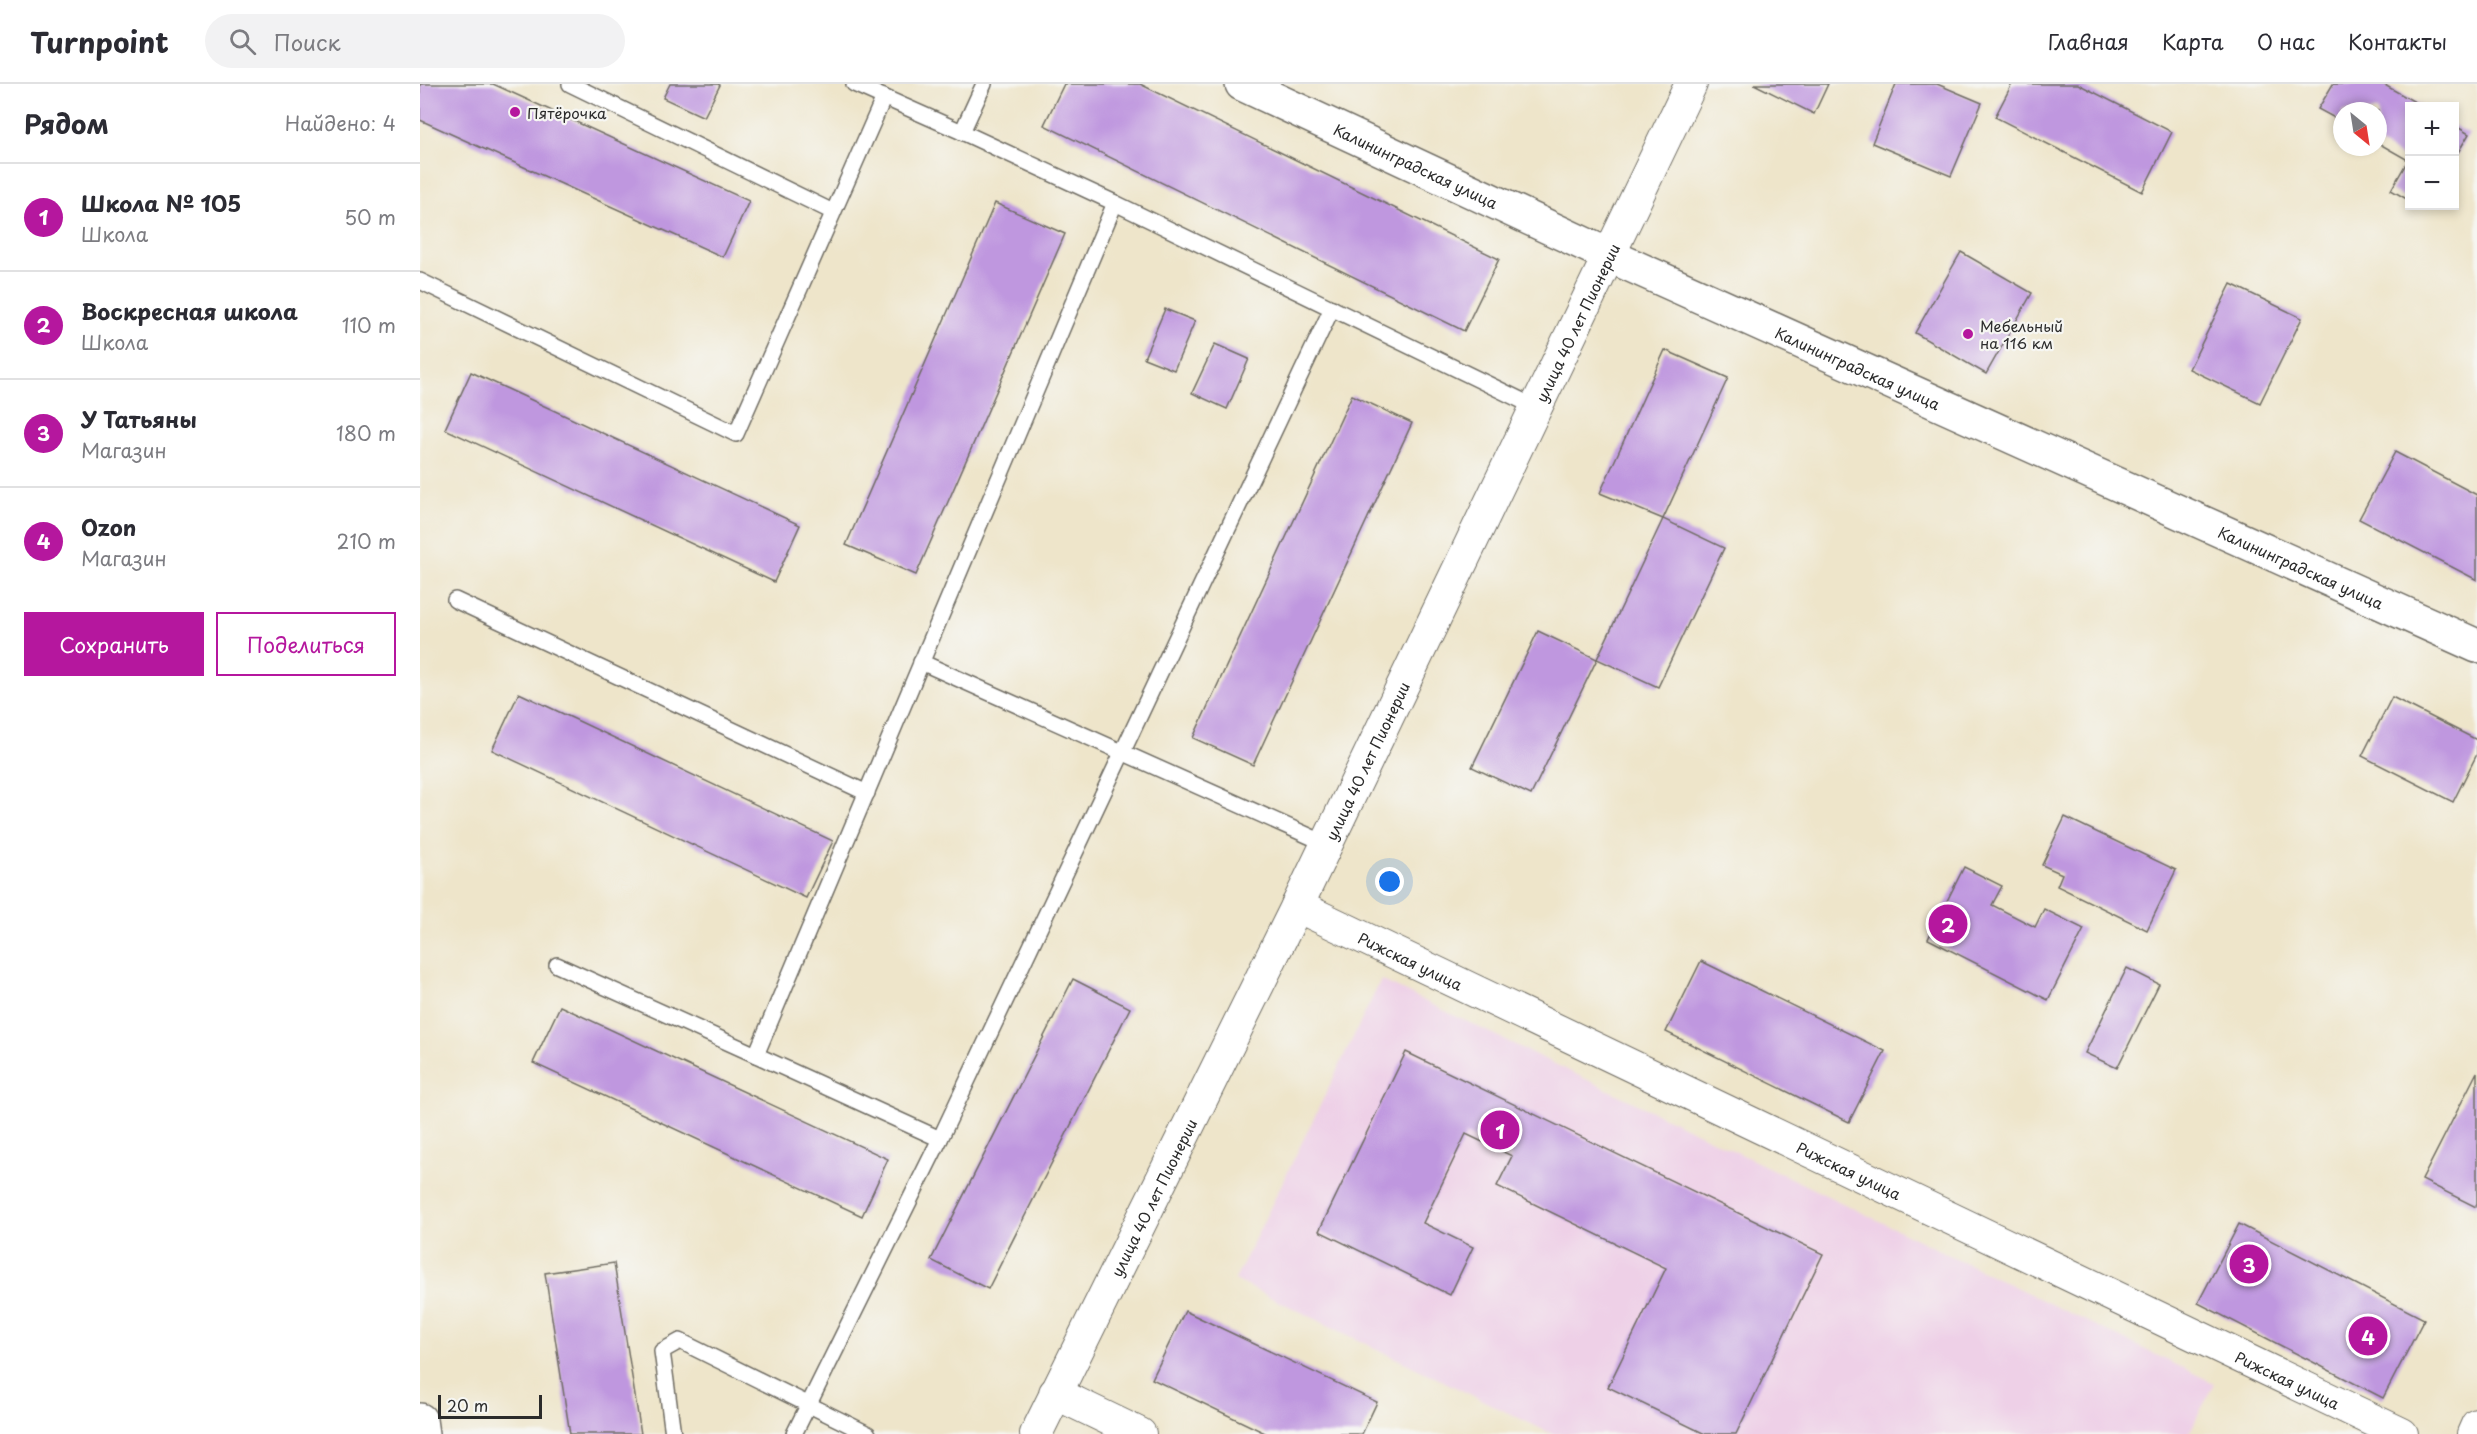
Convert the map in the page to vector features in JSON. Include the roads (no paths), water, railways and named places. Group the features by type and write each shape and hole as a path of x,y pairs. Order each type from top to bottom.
{"street":[{"name":"Калининградская улица","path":"1242,84 1608,255 2477,646"},
{"name":"улица 40 лет Пионерии","path":"1036,1434 1297,906 1692,84"},
{"name":"Рижская улица","path":"1297,906 2402,1434"},
{"path":"1055,1393 1140,1434"},
{"path":"420,1420 422,1434"},
{"path":"2473,1434 2477,1425"}],"lane":[{"path":"570,84 833,212"},
{"path":"854,84 1115,203 1535,407"},
{"path":"962,132 984,84"},
{"path":"420,281 736,434 884,97"},
{"path":"756,1055 1115,203"},
{"path":"794,1434 940,1139 1332,308"},
{"path":"454,600 867,793"},
{"path":"921,662 1327,844"},
{"path":"557,965 940,1139"},
{"path":"673,1434 662,1351 680,1341 868,1434"}],"place":[{"name":"Пятёрочка","path":"515,112"},
{"name":"Мебельный на 116 км","path":"1968,334"},
{"name":"Воскресная школа","path":"1948,924"},
{"name":"Школа № 105","path":"1500,1130"},
{"name":"У Татьяны","path":"2249,1264"},
{"name":"Ozon","path":"2368,1336"}]}
